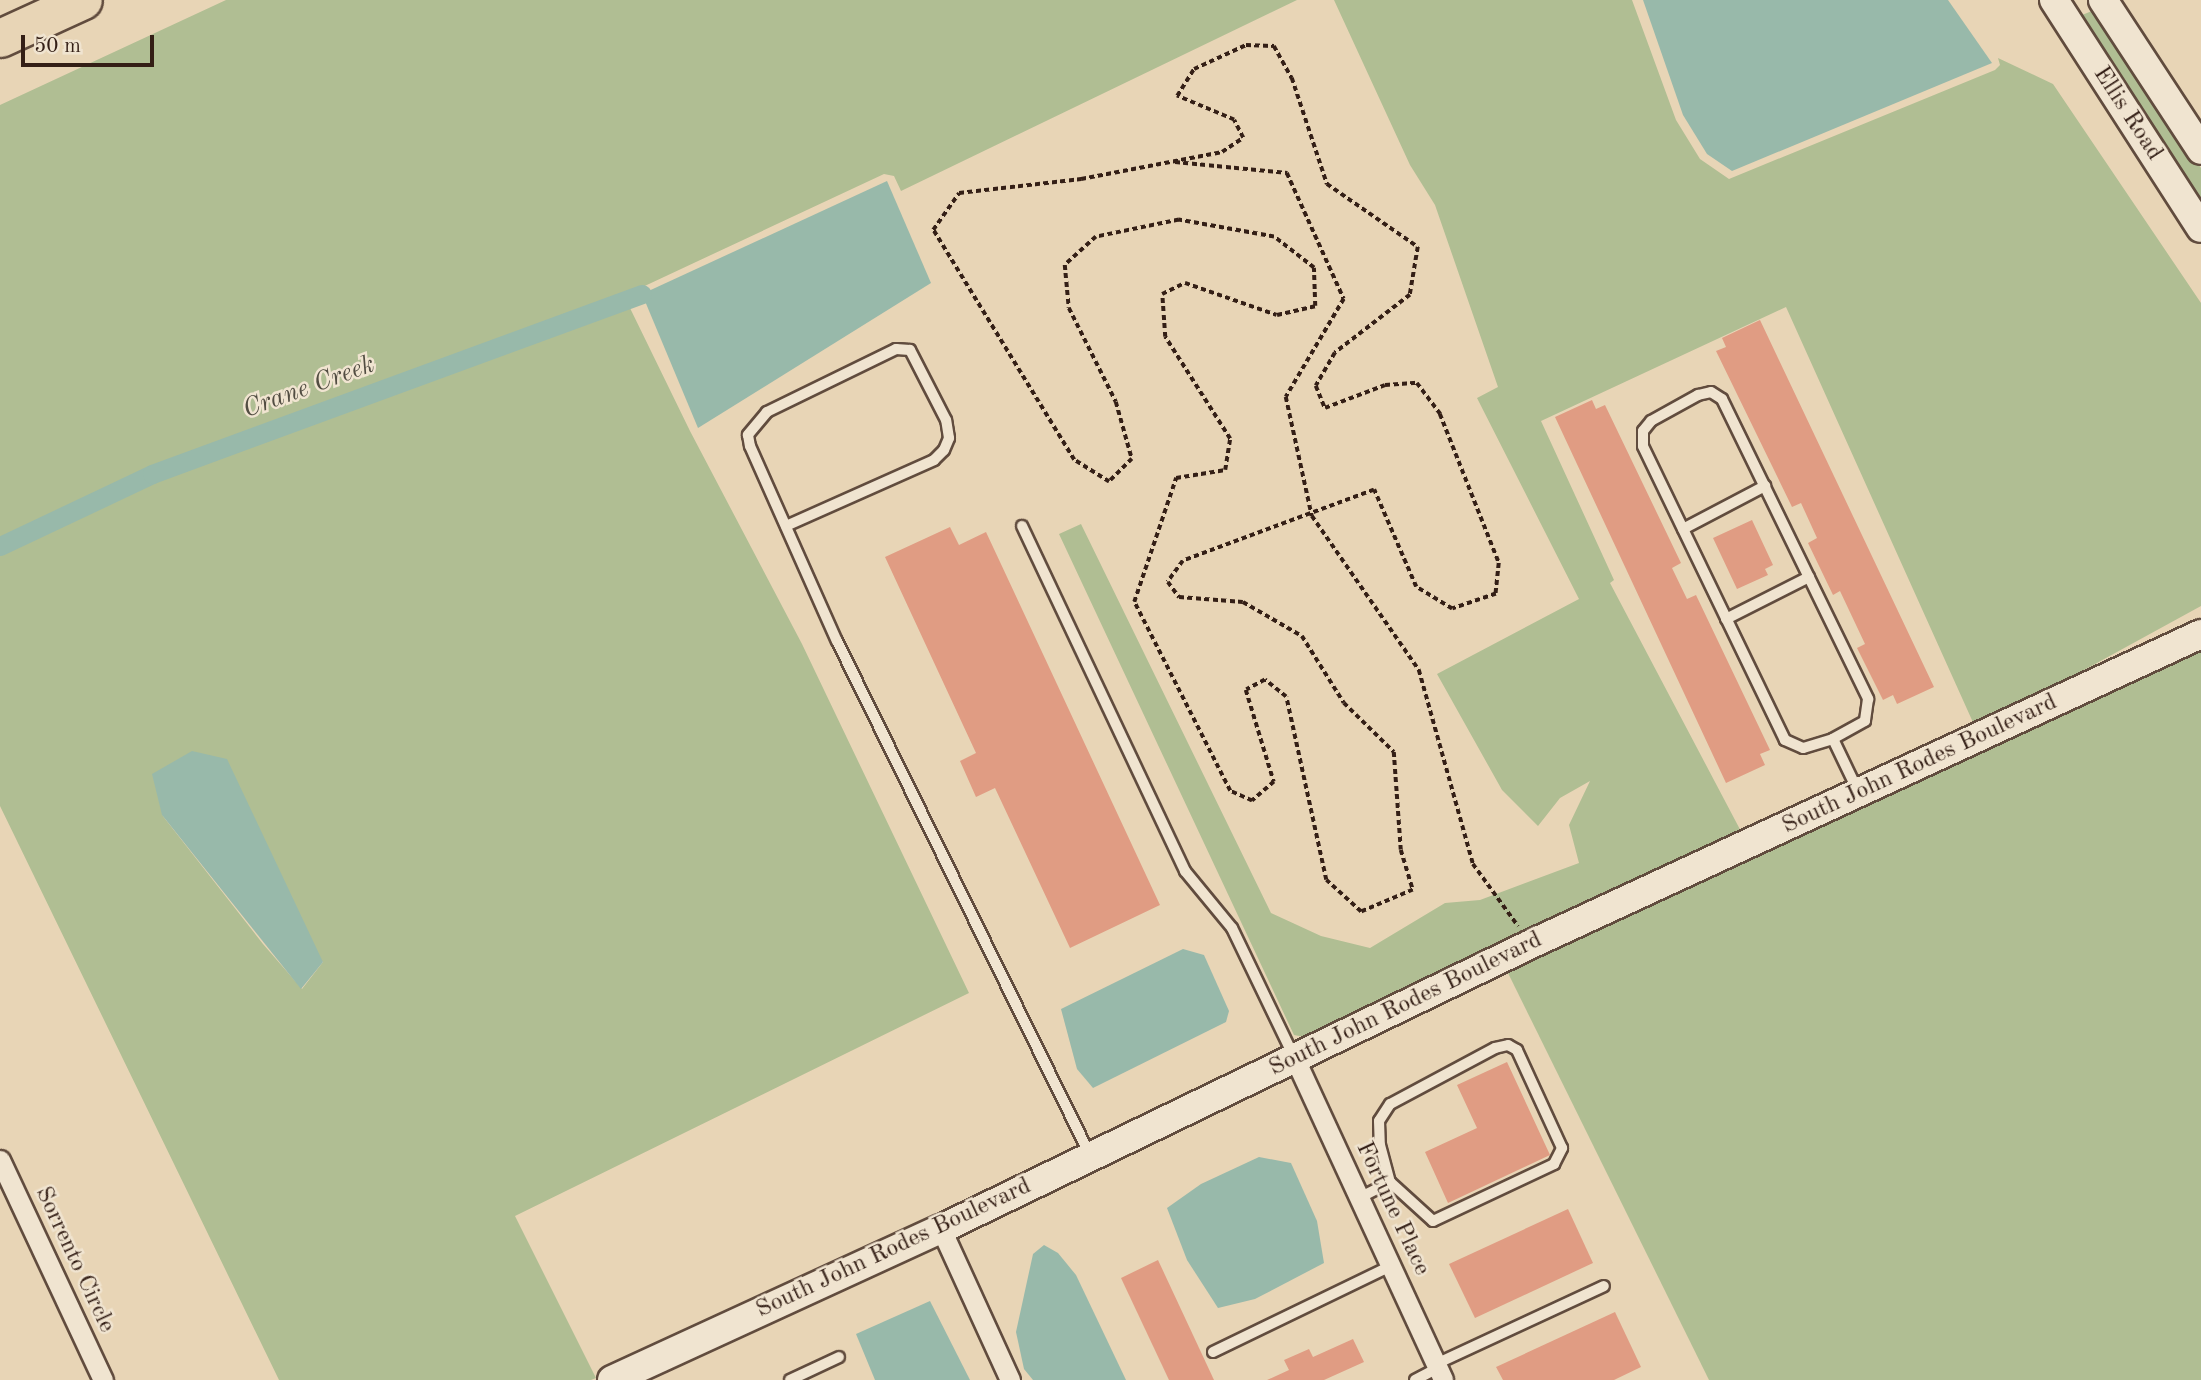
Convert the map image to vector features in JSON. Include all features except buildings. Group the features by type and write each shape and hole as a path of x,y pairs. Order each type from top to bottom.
{"highway":[{"path":"0,38 82,1"}],"main road":[{"name":"Ellis Road","path":"2054,0 2201,228"},
{"name":"Ellis Road","path":"2103,0 2201,149"},
{"name":"South John Rodes Boulevard","path":"623,1378 941,1229 1531,944 2201,634"}],"street":[{"name":"Fortune Place","path":"1295,1059 1439,1371"},
{"name":"Sorrento Circle","path":"0,1160 103,1380"},
{"path":"941,1229 1010,1380"}],"lane":[{"path":"786,526 934,460 944,450 949,438 946,420 910,350 896,349 767,412 754,424 748,435 750,446 837,641 1090,1157"},
{"path":"1711,391 1722,399 1765,486 1868,699 1865,721 1833,739 1803,748 1785,740 1643,446 1643,431 1651,421 1698,395 1711,391"},
{"path":"1683,528 1765,486"},
{"path":"1022,526 1185,871 1232,928 1295,1059"},
{"path":"1727,619 1809,577"},
{"path":"1833,739 1859,793"},
{"path":"1508,1045 1517,1050 1562,1148 1562,1157 1433,1221 1390,1182 1380,1145 1380,1121 1390,1104 1495,1048 1508,1045"},
{"path":"1359,1198 1390,1182"},
{"path":"1213,1352 1391,1266"},
{"path":"1415,1380 1439,1371 1604,1286"},
{"path":"790,1380 839,1357"}],"path":[{"path":"1246,45 1274,46 1293,78 1327,184 1418,247 1410,295 1335,353 1316,386 1325,408 1385,385 1416,383 1440,414 1499,563 1496,594 1452,609 1416,587 1374,490 1312,516 1183,561 1168,582 1179,597 1243,602 1302,636 1344,703 1394,752 1401,850 1413,890 1362,912 1326,880 1286,697 1265,680 1246,690 1274,782 1252,800 1230,791 1134,602 1176,478 1224,470 1230,439 1166,337 1162,294 1185,283 1277,315 1315,306 1314,268 1274,237 1178,220 1096,237 1065,265 1069,308 1116,402 1132,459 1109,482 1074,460 933,230 959,193 1081,179 1222,152 1242,138 1234,120 1177,96 1194,69 1246,45"},
{"path":"1171,161 1287,173 1344,299 1286,397 1312,516 1419,670 1473,864 1531,944"}],"shaded area":[{"path":"226,0 1297,0 901,191 894,176 884,174 634,291 635,302 629,306 690,431 802,644 969,993 515,1216 596,1378 279,1380 0,806 0,105","holes":["162,815 323,962 302,989 263,944"]},
{"path":"1334,0 1632,0 1676,120 1700,159 1729,179 1995,70 2000,65 1998,58 2053,84 2201,303 2201,606 1976,729 1786,307 1541,421 1614,580 1610,583 1744,837 1315,1039 1294,1035 1059,534 1081,524 1271,913 1321,936 1370,948 1445,903 1480,900 1579,863 1569,825 1590,781 1560,798 1538,826 1502,790 1437,674 1579,599 1477,398 1498,387 1435,205 1410,165"},
{"path":"1643,0 1948,0 1992,63 1732,171 1707,154 1683,115"},
{"path":"2097,9 2201,168 2201,209 2077,17"},
{"path":"887,181 931,283 698,428 642,294"},
{"path":"2201,644 2201,1380 1709,1380 1506,969"},
{"path":"192,751 227,759 323,962 301,989 162,815 152,774"},
{"path":"1183,949 1204,955 1229,1011 1226,1022 1093,1088 1077,1069 1061,1009"},
{"path":"1259,1157 1291,1163 1317,1221 1324,1263 1255,1299 1218,1308 1187,1260 1167,1208 1201,1184"},
{"path":"1044,1245 1058,1253 1076,1275 1126,1380 1033,1380 1024,1369 1016,1332 1033,1254"},
{"path":"930,1301 970,1380 875,1380 856,1334"}],"waterway":[{"name":"Crane Creek","path":"0,546 152,474 642,294"}]}
